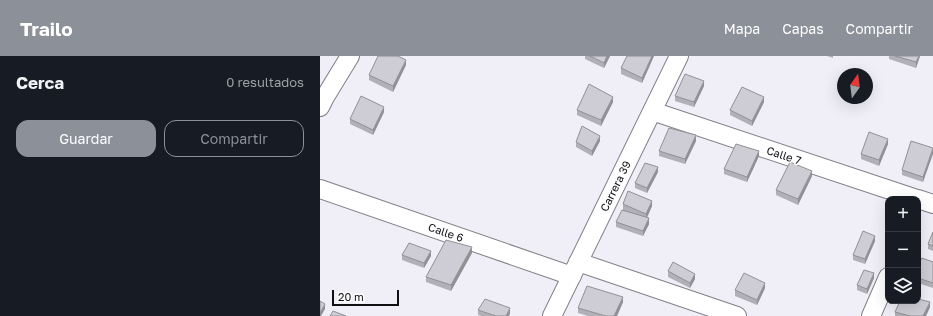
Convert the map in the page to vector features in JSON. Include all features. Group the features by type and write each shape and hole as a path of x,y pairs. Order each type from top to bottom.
{"street":[{"path":"322,100 350,56"},
{"name":"Carrera 39","path":"552,316 678,56"},
{"name":"Calle 7","path":"652,111 903,196"},
{"name":"Calle 6","path":"320,189 575,269 737,316"},
{"path":"871,316 885,284"}],"building":[{"path":"378,56 398,56 406,60 393,86 369,75"},
{"path":"590,56 607,56 604,63"},
{"path":"627,56 652,56 642,78 621,68"},
{"path":"895,56 919,56 916,62"},
{"path":"685,74 704,81 694,102 675,96"},
{"path":"589,84 613,97 601,120 577,110"},
{"path":"742,87 764,97 752,121 730,110"},
{"path":"361,96 384,107 373,130 350,119"},
{"path":"582,126 600,136 592,151 576,142"},
{"path":"669,128 696,135 685,159 659,151"},
{"path":"869,132 888,139 879,160 861,154"},
{"path":"911,141 933,148 923,177 902,170"},
{"path":"736,144 759,151 747,177 724,169"},
{"path":"790,162 812,171 798,199 776,190"},
{"path":"645,163 658,167 647,188 635,183"},
{"path":"628,191 652,201 646,214 623,204"},
{"path":"622,210 649,218 643,231 616,222"},
{"path":"863,231 875,236 865,259 853,255"},
{"path":"933,232 933,246 928,244"},
{"path":"446,240 472,247 451,285 426,277"},
{"path":"409,243 431,251 424,263 402,255"},
{"path":"922,258 933,262 933,283 921,279"},
{"path":"673,262 695,274 690,283 668,271"},
{"path":"864,270 874,273 867,289 857,285"},
{"path":"744,273 765,283 757,300 735,290"},
{"path":"587,286 623,297 614,316 606,316 578,308"},
{"path":"485,299 510,308 506,316 496,316 478,310"},
{"path":"921,300 930,302 923,316 910,316 895,312 899,304 921,304"},
{"path":"320,301 325,304 320,313"},
{"path":"333,311 346,316 330,316"}]}
